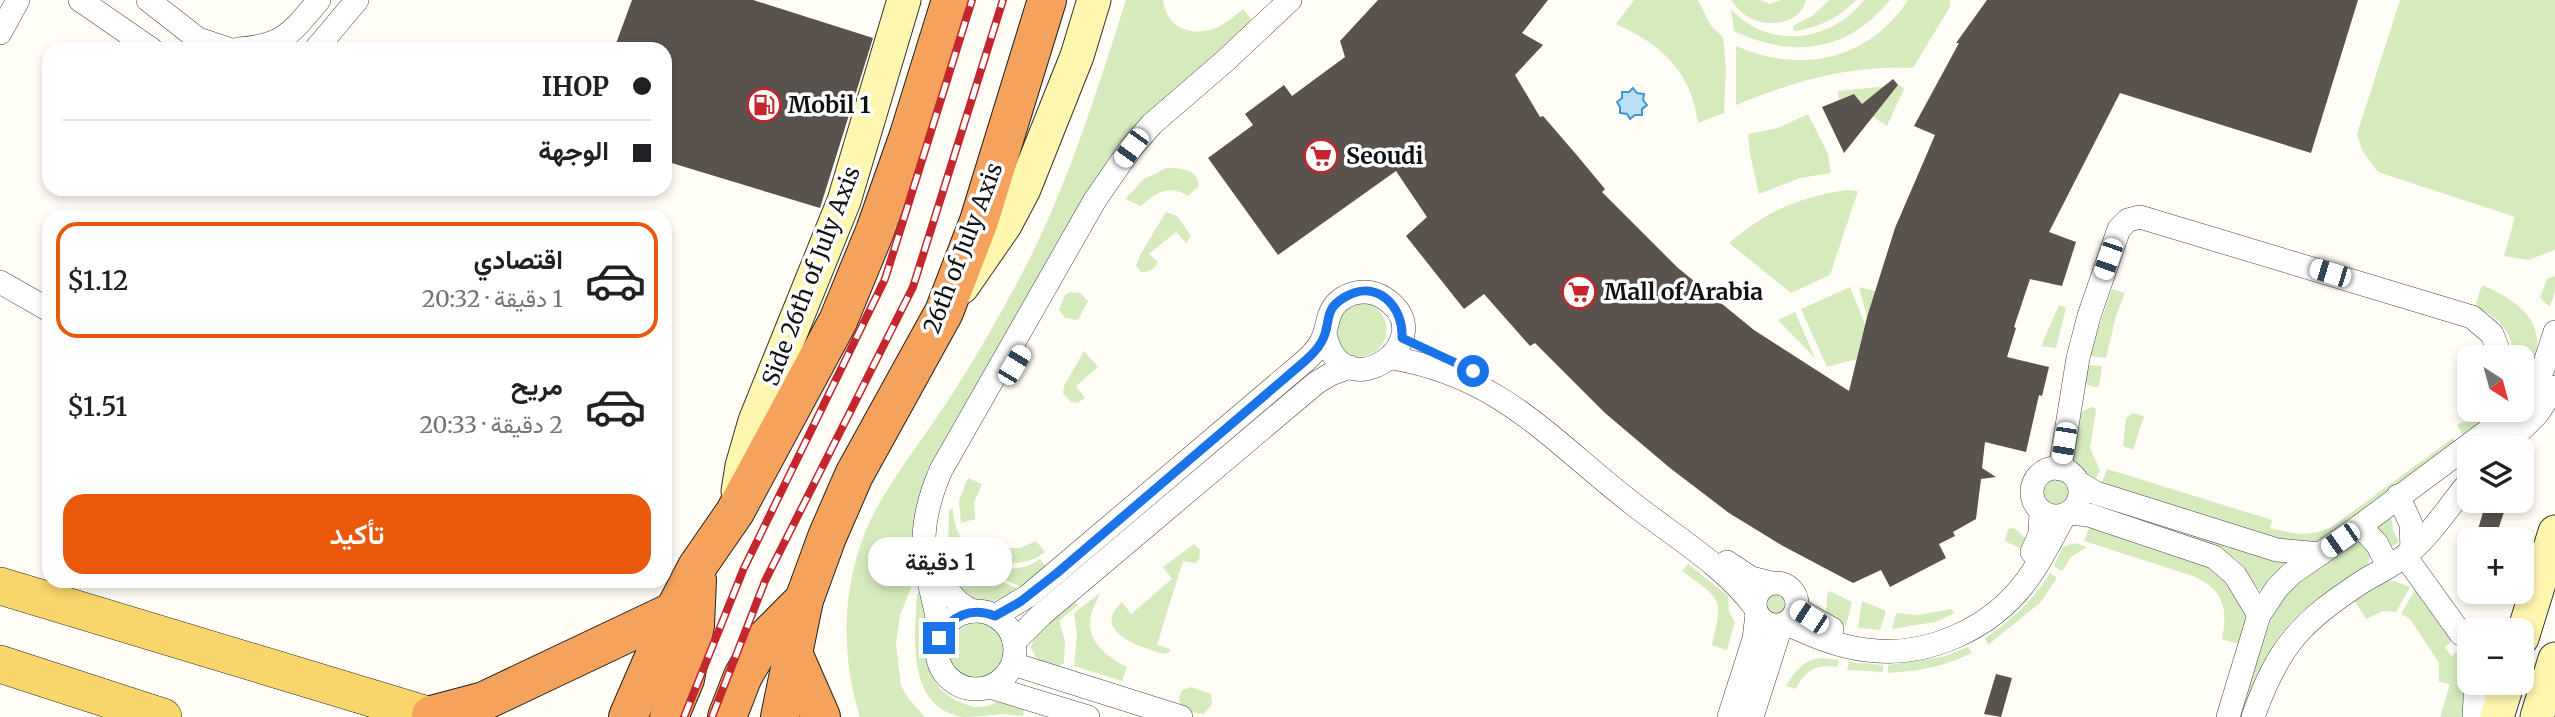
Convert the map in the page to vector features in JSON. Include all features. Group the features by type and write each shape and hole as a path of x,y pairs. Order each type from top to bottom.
{"highway":[{"path":"628,717 674,611 697,568 735,512 838,321 875,231 909,135 951,0"},
{"name":"26th of July Axis","path":"780,717 804,600 827,537 854,475 944,312 979,221 1047,0"},
{"path":"669,717 688,665 695,625 697,568"},
{"name":"26th of July Axis","path":"727,717 743,676 764,640 804,600"},
{"path":"433,716 484,701 674,611"},
{"path":"793,653 821,717"}],"main road":[{"name":"Side 26th of July Axis","path":"735,512 742,466 755,421 844,201 904,0"},
{"path":"944,312 998,236 1024,188 1077,56 1094,0"},
{"path":"2528,618 2555,532"},
{"path":"0,586 433,716"},
{"path":"2537,717 2555,659"},
{"path":"0,664 163,717"},
{"path":"2497,717 2504,695"}],"street":[{"path":"0,33 18,0"},
{"path":"80,0 141,42"},
{"path":"148,0 198,39 207,42"},
{"path":"273,42 293,32 319,0"},
{"path":"322,42 357,0"},
{"path":"1088,717 990,687 968,689 948,678 938,659 937,606 926,568 924,532 932,490 1096,200 1131,148 1152,124 1290,0"},
{"path":"1014,653 1004,623 963,607 948,593 941,575 937,549 939,523 953,474 1108,204 1139,158 1181,115 1233,71 1306,0"},
{"path":"2060,469 2078,358 2089,316 2114,240 2119,229 2129,220 2140,217 2472,317 2492,334 2496,345"},
{"path":"0,282 42,306"},
{"path":"939,638 952,619 984,614 1020,602 1047,580 1305,361 1318,347 1325,334 1329,312 1336,303 1355,292 1366,292 1377,294 1395,307 1403,327 1397,348 1372,369 1350,367 1316,383 1041,615 1014,653 1007,674 990,687"},
{"path":"2534,384 2543,369 2555,332"},
{"path":"1325,334 1333,354 1350,367"},
{"path":"1397,348 1487,377 1510,391 1699,542 1751,578 1785,585 1791,589 1797,602 1788,619 1752,717"},
{"path":"1397,348 1469,380 1508,402 1631,503 1736,584 1768,624 1788,619 1821,624 1861,637 1901,638 1939,630 1962,621 1986,606 2019,573 2036,545 2042,523 2041,511 2032,496 2036,479 2051,469 2060,469 2071,474 2078,484 2096,493 2263,546 2293,553 2320,554"},
{"path":"2515,436 2537,414 2555,387"},
{"path":"2228,717 2259,615 2277,588 2291,574 2500,422"},
{"path":"1788,619 1835,644 1876,651 1917,648 1950,639 1980,624 2014,596 2028,579 2079,499 2078,484"},
{"path":"2253,717 2273,668 2288,642 2333,602 2402,557 2457,495"},
{"path":"2398,496 2411,524 2402,557"},
{"path":"2041,511 2056,516 2089,515 2214,557 2235,575 2259,615"},
{"path":"2360,526 2377,544 2402,557 2457,630"},
{"path":"1729,717 1756,631 1759,591 1771,583"},
{"path":"1014,653 1181,717"},
{"path":"2473,717 2475,695"}],"green space":[{"path":"1126,0 1163,0 1171,20 1178,26 1186,30 1205,31 1225,23 1243,9 1252,20 1282,0 1155,108 928,469 915,517 919,568 900,615 896,644 901,686 925,717 860,717 848,661 847,633 852,576 859,549 883,497 972,362 1030,258 1071,163"},
{"path":"1634,0 1698,0 1711,26 1723,37 1726,68 1724,113 1698,123 1689,89 1672,62 1647,41 1616,24"},
{"path":"1731,0 1760,0 1770,4 1781,0 1806,0 1797,15 1773,23 1748,17"},
{"path":"1830,0 1856,0 1843,12 1822,24 1793,30 1793,26 1812,16"},
{"path":"1864,0 1890,0 1856,31 1818,46 1777,45 1734,31 1731,9 1746,22 1763,31 1781,36 1799,36 1817,33 1834,25"},
{"path":"1908,0 1950,0 1950,7 1913,68 1866,69 1823,76 1736,105 1736,46 1760,55 1785,59 1808,60 1831,56 1853,49 1873,37 1892,21"},
{"path":"2400,0 2555,0 2555,249 2552,251 2528,260 2504,256 2515,217 2378,172 2362,150 2357,134"},
{"path":"1899,85 1904,89 1887,126 1872,116 1875,94 1862,104 1854,94 1839,100 1838,91"},
{"path":"1808,114 1828,154 1831,173 1800,178 1759,194 1748,134 1778,128"},
{"path":"1167,168 1183,169 1192,173 1199,186 1188,196 1181,192 1163,191 1141,206 1125,199 1144,179"},
{"path":"1846,190 1858,191 1830,275 1791,293 1729,243 1756,222 1783,208 1812,197"},
{"path":"1166,212 1177,216 1191,236 1186,243 1176,232 1149,254 1158,262 1155,267 1141,272 1136,266 1140,255"},
{"path":"2555,276 2555,291 2550,307 2540,298 2547,279"},
{"path":"2482,285 2525,312 2536,332 2534,362 2534,345 2511,345 2507,332 2497,320 2475,306"},
{"path":"1850,287 1865,324 1857,359 1827,367 1801,309"},
{"path":"1859,287 1875,291 1867,317"},
{"path":"2112,289 2125,293 2116,316 2106,358 2089,356"},
{"path":"1070,292 1080,293 1088,301 1078,320 1065,318 1059,310 1064,296"},
{"path":"1366,302 1378,310 1385,320 1384,340 1378,349 1369,355 1344,353 1332,322 1341,308"},
{"path":"2059,305 2066,308 2056,348 2041,346"},
{"path":"1795,312 1815,358 1778,320"},
{"path":"1084,351 1098,367 1076,386 1085,398 1077,403 1071,402 1063,393 1064,386"},
{"path":"2085,365 2102,366 2099,387 2089,386 2085,381"},
{"path":"2091,407 2096,411 2090,448 2100,470 2094,482 2078,472 2073,464 2079,413"},
{"path":"2133,413 2144,416 2133,450 2123,446 2126,418"},
{"path":"2482,422 2463,435 2457,425"},
{"path":"2453,438 2455,442 2333,532 2315,542 2287,543 2101,485 2107,469 2272,520 2270,528 2294,533 2317,532 2333,526"},
{"path":"968,478 982,484 974,502 975,519 961,523 959,500"},
{"path":"2057,480 2067,484 2071,494 2067,504 2057,508 2047,504 2043,494 2047,484"},
{"path":"2087,502 2285,562 2262,590 2258,589 2244,567 2220,549 2086,506"},
{"path":"949,509 953,509 961,538 983,560 996,566 1011,568 1026,566 1040,559 1046,567 1023,588 988,575 952,580 948,554"},
{"path":"2391,515 2393,530 2399,542 2391,547 2375,525"},
{"path":"2090,525 2217,567 2247,616 2242,645 2222,639 2224,609 2211,587 2193,576 2084,541"},
{"path":"2014,528 2028,540 2023,550 2005,541 2008,529"},
{"path":"1036,541 1045,552 1025,562 1003,563 1007,548 1020,548"},
{"path":"2362,541 2370,552 2365,568 2300,613 2289,624 2265,661 2244,716 2239,715 2278,597 2349,543"},
{"path":"2075,543 2087,547 2071,557 2062,571 2054,566 2063,547"},
{"path":"1194,544 1200,550 1199,560 1195,563 1183,561 1157,645 1170,649 1170,652 1164,654 1123,637 1115,630 1113,613 1122,602 1131,614 1172,579 1163,567"},
{"path":"1688,564 1728,596 1729,612 1735,622 1727,650 1712,645 1718,617 1716,601 1705,588 1682,571"},
{"path":"2050,573 2057,578 2040,603 1988,645 1985,638 2021,609"},
{"path":"976,577 997,579 1018,589 999,599 984,602 970,597 953,585"},
{"path":"2384,581 2394,581 2410,587 2396,612 2383,611 2366,619 2353,598"},
{"path":"2415,590 2454,639 2445,647 2451,656 2457,652 2457,695 2469,695 2462,717 2440,717 2450,684 2439,682 2439,663 2410,619 2401,614"},
{"path":"1830,591 1852,602 1846,626 1826,618 1827,594"},
{"path":"1774,592 1783,596 1787,605 1783,614 1774,618 1765,614 1761,605 1765,596"},
{"path":"917,593 924,595 930,639 928,663 942,691 973,707 997,702 1025,706 1023,716 1001,714 963,717 944,711 931,699 922,685 915,648"},
{"path":"1100,593 1090,619 1090,629 1103,651 1127,667 1122,681 1074,666 1077,634 1074,613"},
{"path":"1073,600 1078,605 1059,621 1065,641 1064,663 1058,667 1038,661 1031,648 1035,634"},
{"path":"1862,601 1886,611 1880,630 1858,628"},
{"path":"1951,609 1955,613 1935,622 1892,629 1896,613 1918,615"},
{"path":"972,623 984,623 999,631 1007,646 1007,658 999,673 984,681 972,681 957,673 949,658 949,646 957,631"},
{"path":"1968,647 1972,653 1951,662 1888,673 1888,665 1942,657"},
{"path":"1822,658 1839,660 1837,667 1817,667 1803,677 1796,689 1786,686 1800,667"},
{"path":"1849,662 1883,665 1883,672 1847,670"},
{"path":"1191,687 1211,694 1212,704 1204,714 1183,708 1179,701 1182,690"}],"water":[{"path":"1633,88 1637,93 1644,94 1643,100 1647,105 1642,109 1642,115 1635,115 1630,119 1627,114 1620,113 1617,102 1622,98 1622,92 1629,92"}],"building":[{"name":"Mobil 1","path":"632,0 753,0 873,38 820,208 672,163 672,42 617,42"},
{"name":"Mall of Arabia","path":"1378,0 1548,0 1522,33 1543,45 1515,75 1540,117 1543,116 1605,189 1602,192 1678,268 1754,330 1849,391 1867,317 1895,228 1935,135 1914,126 1959,43 1956,43 1987,0 2358,0 2311,153 2120,93 2049,232 2076,242 2062,286 2030,279 2014,327 2016,328 2007,357 2049,367 2042,396 2039,395 2026,452 1985,442 1982,468 1996,477 1981,479 1976,519 1953,532 1955,536 1939,544 1946,558 1890,587 1881,570 1853,583 1783,546 1729,513 1605,413 1535,343 1530,346 1484,294 1464,309 1406,236 1427,217 1396,171 1278,255 1208,158 1253,125 1245,114 1284,85 1292,96 1345,57 1340,41"},
{"path":"1893,79 1898,85 1844,153 1822,107 1854,94 1862,104"},
{"path":"2483,513 2504,513 2499,527 2479,527"},
{"path":"1996,674 2012,678 2001,717 1984,714"}],"railway":[{"path":"684,717 744,568 885,279 972,0"},
{"path":"712,717 765,581 913,287 1003,0"}],"place":[{"name":"Mobil 1","path":"764,105"},
{"name":"Seoudi","path":"1321,156"},
{"name":"Mall of Arabia","path":"1579,292"}],"route":[{"path":"939,638 952,619 973,611 995,616 1020,602 1057,573 1305,361 1318,347 1325,334 1329,312 1336,303 1355,292 1377,294 1387,299 1400,316 1402,338 1473,371"}]}
